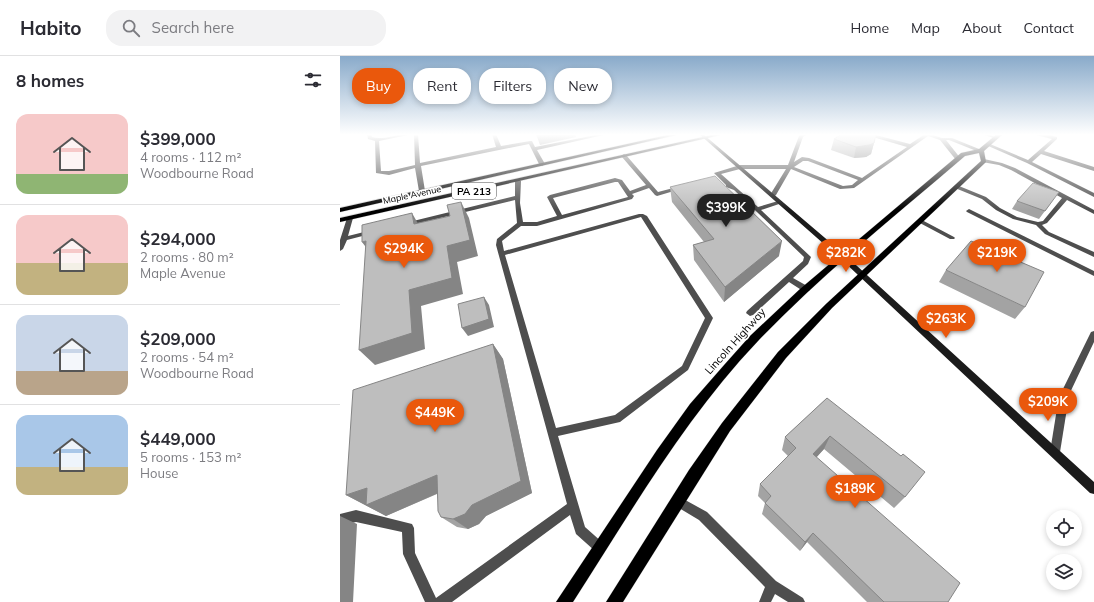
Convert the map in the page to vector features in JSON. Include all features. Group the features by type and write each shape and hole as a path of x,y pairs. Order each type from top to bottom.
{"main road":[{"name":"Maple Avenue","path":"340,210 562,159"},
{"name":"Maple Avenue","path":"340,220 609,159"},
{"path":"731,159 843,257 1094,489"},
{"name":"Lincoln Highway","path":"564,602 661,454 694,408 754,339 806,289 957,159"},
{"path":"614,602 678,500 726,428 782,355 806,329 862,275 984,161"}],"street":[{"path":"378,159 378,172 390,173 418,167 442,159"},
{"path":"418,159 422,191"},
{"path":"540,159 542,164"},
{"path":"627,159 657,194 685,187"},
{"path":"773,195 790,167 793,159"},
{"path":"790,167 801,159"},
{"path":"805,159 862,180"},
{"path":"750,313 789,279 806,262 808,257 717,173 740,167 790,167 842,188 854,186 891,159"},
{"path":"1023,159 1094,195"},
{"path":"1068,159 1094,169"},
{"path":"1080,159 1094,163"},
{"path":"984,161 1000,164 1013,169 1094,212"},
{"path":"722,178 716,182 732,187"},
{"path":"561,218 550,197 552,196 615,180 620,180 631,196 630,198 561,218 537,224 520,224 499,240 501,254 580,530 599,547"},
{"path":"518,181 517,203 520,224"},
{"path":"629,193 650,186"},
{"path":"957,186 984,198 998,210 1015,218 1038,224 1047,233 1094,255"},
{"path":"397,226 518,197"},
{"path":"1038,224 1045,222 1066,197"},
{"path":"757,209 780,202"},
{"path":"969,212 1094,274"},
{"path":"501,254 641,215 644,216 709,318 685,368 617,419 552,433"},
{"path":"340,249 350,218"},
{"path":"920,221 952,238"},
{"path":"344,239 382,230"},
{"path":"789,279 806,289"},
{"path":"1054,452 1064,396 1094,334"},
{"path":"678,500 703,516 772,585 799,602"},
{"path":"441,602 574,506"},
{"path":"340,520 356,516 408,528 409,554 432,602"},
{"path":"765,602 772,585"}],"building":[{"path":"715,176 782,241 725,287 693,245 714,239 670,187"},
{"path":"1033,183 1059,192 1045,211 1017,201"},
{"path":"461,202 470,240 447,246 452,278 409,290 412,333 359,350 366,241 362,242 362,225 412,213 414,224 450,216 447,205"},
{"path":"971,241 1044,272 1025,307 946,270"},
{"path":"484,297 489,319 462,328 458,304"},
{"path":"493,344 521,481 472,505 465,514 453,519 441,517 438,511 437,475 366,505 367,488 346,495 353,390"},
{"path":"827,398 901,456 903,454 925,472 905,497 830,436 813,454 960,583 948,602 884,602 813,533 805,542 765,503 771,496 760,484 796,448 785,437"}]}
